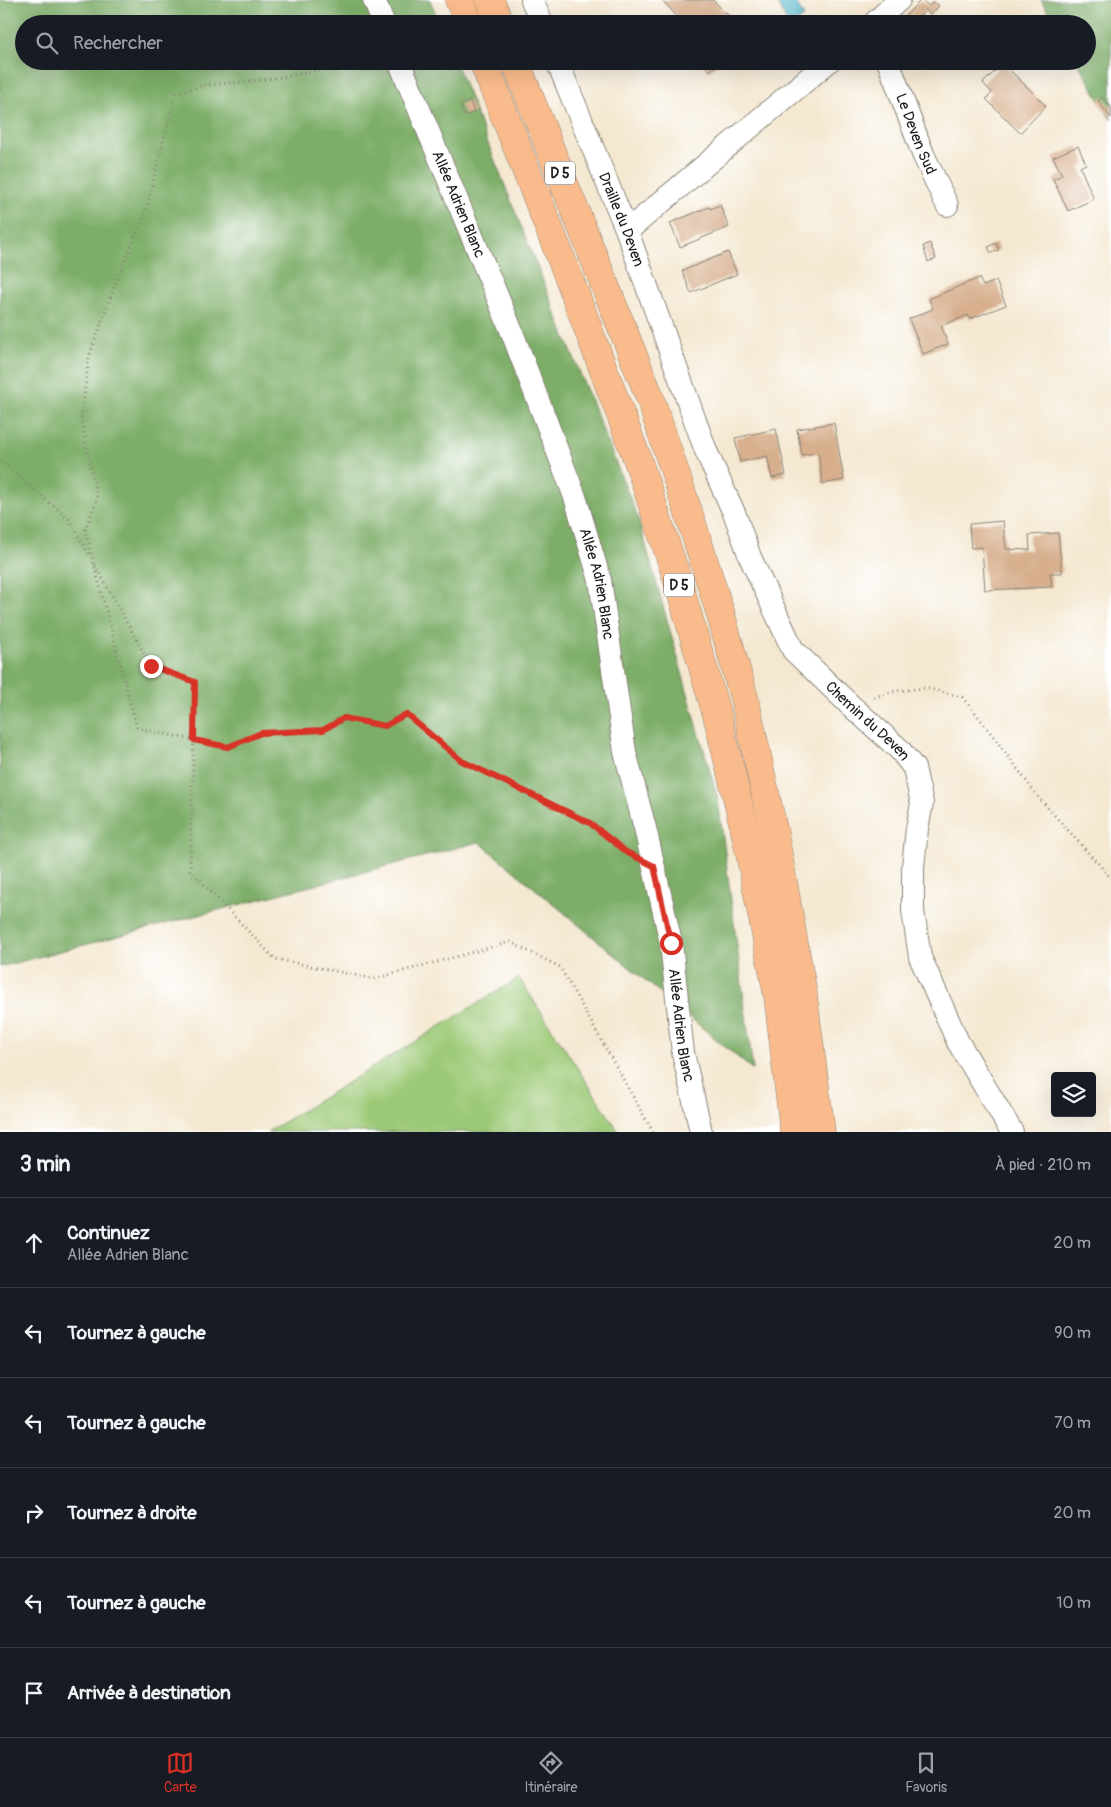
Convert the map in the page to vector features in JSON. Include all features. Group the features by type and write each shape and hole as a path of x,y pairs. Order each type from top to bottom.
{"main road":[{"path":"459,0 465,15"},
{"path":"490,0 496,15"},
{"name":"D 5","path":"487,70 570,281 637,458 685,606 718,719 747,839 778,996 794,1132"},
{"name":"D 5","path":"519,70 649,395 721,615 746,705 775,838 802,988 821,1132"}],"street":[{"path":"374,0 380,15"},
{"path":"532,0 538,15"},
{"path":"883,15 899,0"},
{"name":"Allée Adrien Blanc","path":"403,70 510,326 575,497 600,580 625,752 646,828 671,943 683,1053 701,1132"},
{"name":"Draille du Deven","path":"561,70 627,230 682,380"},
{"path":"627,230 818,70"},
{"name":"Le Deven Sud","path":"891,70 923,154 947,205"},
{"name":"Chemin du Deven","path":"682,380 706,451 735,515 750,557 793,650 899,749 914,768 922,803 917,829 913,876 913,911 920,957 958,1042 1012,1132"}],"path":[{"path":"321,70 263,80 205,84 176,93 145,212 114,287 89,357 81,419 97,499 85,530 137,728 228,747 261,733 323,730 344,718 385,726 406,714 462,761 590,823 626,852 654,866"},
{"path":"0,460 69,519 151,666 195,682 190,870 275,959 374,979 510,942 560,967 653,1132"},
{"path":"849,704 896,691 926,688 962,697 1039,798 1111,878"}],"green space":[{"path":"0,0 430,0 436,15 15,15 15,70 459,70 638,518 718,799 753,1070 479,842 0,967"},
{"path":"1041,0 1111,0 1111,120 1082,70 1096,70 1096,15 1050,15"},
{"path":"519,978 619,1132 267,1132"}],"water":[{"path":"776,0 795,0 803,15 784,15"}],"building":[{"path":"662,0 713,0 728,15 676,15"},
{"path":"921,0 929,6 934,1 939,6 930,15 926,10 921,15 906,15"},
{"path":"996,70 1010,70 1046,106 1020,133 986,99 992,93 983,83"},
{"path":"1102,97 1111,107 1111,118 1098,101"},
{"path":"470,101 474,112 465,116 460,105"},
{"path":"1078,146 1086,164 1080,167 1094,199 1068,211 1053,179 1062,175 1053,157"},
{"path":"720,205 729,227 680,247 670,223 709,207 710,209"},
{"path":"930,243 936,259 928,262 923,246"},
{"path":"996,243 999,250 991,253 988,247"},
{"path":"728,252 737,274 691,293 682,271"},
{"path":"979,278 983,286 996,281 1006,305 970,319 968,315 941,326 948,344 923,354 909,319 933,309 929,299"},
{"path":"834,423 844,480 823,484 818,453 802,455 797,429"},
{"path":"776,429 786,475 772,478 767,456 740,462 735,438"},
{"path":"1003,521 1006,549 1030,550 1029,535 1058,533 1062,573 1050,573 1052,587 985,590 982,547 971,548 969,524"}],"route":[{"path":"151,666 195,682 194,740 228,747 261,733 323,730 344,718 385,726 406,714 462,761 590,823 626,852 654,866 671,943"}]}
